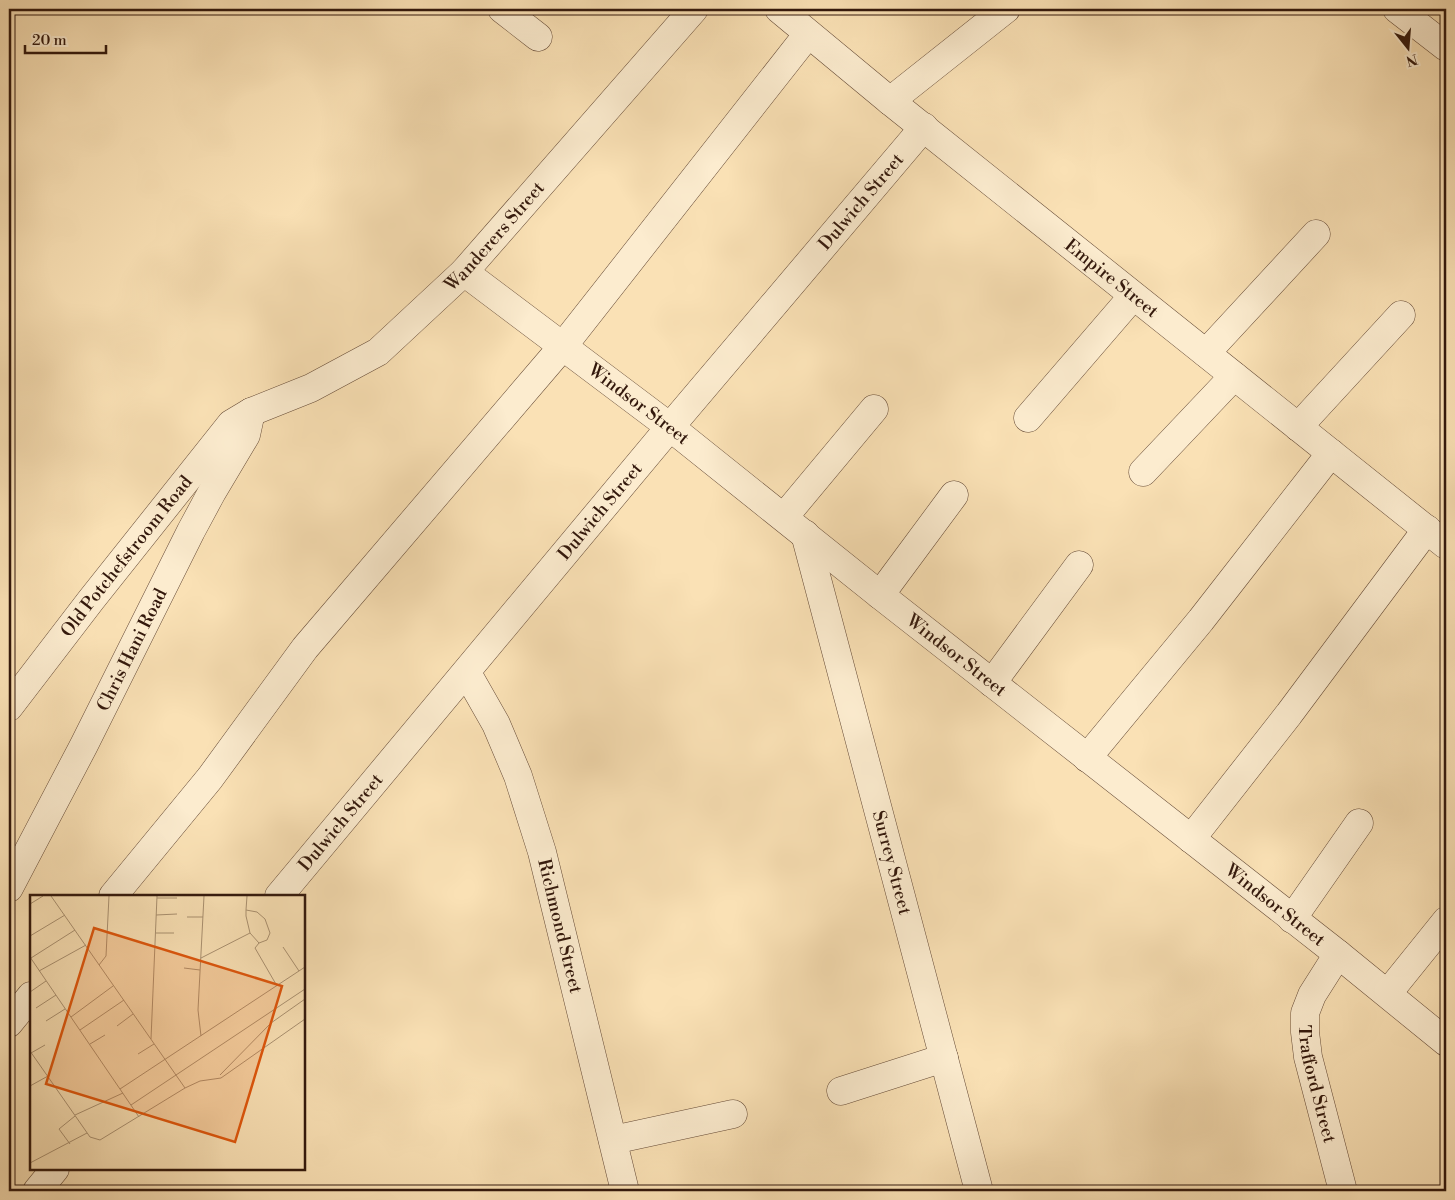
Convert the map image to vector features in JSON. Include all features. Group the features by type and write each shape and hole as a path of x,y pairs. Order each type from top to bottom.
{"street":[{"path":"502,9 538,37"},
{"name":"Wanderers Street","path":"251,412 311,388 378,352 464,272 694,9"},
{"name":"Empire Street","path":"779,9 890,101 1436,537"},
{"path":"890,101 1006,9"},
{"path":"1397,9 1446,47"},
{"path":"114,895 210,778 305,648 563,346 808,34"},
{"name":"Dulwich Street","path":"280,895 467,673 670,427 924,127"},
{"path":"1206,353 1316,234"},
{"name":"Windsor Street","path":"464,272 670,427 880,595 1388,993 1446,1042"},
{"path":"1028,418 1133,296"},
{"path":"1298,427 1401,315"},
{"path":"1143,472 1234,376"},
{"path":"784,518 874,409"},
{"name":"Old Potchefstroom Road","path":"9,707 91,600 232,424 251,412"},
{"name":"Chris Hani Road","path":"9,888 84,745 191,531 246,435 251,412"},
{"path":"1087,758 1202,620 1331,453"},
{"path":"880,595 954,495"},
{"name":"Surrey Street","path":"805,534 979,1191"},
{"path":"1191,839 1289,714 1436,537"},
{"path":"992,683 1079,565"},
{"name":"Richmond Street","path":"467,673 496,724 521,786 542,852 626,1191"},
{"path":"1292,919 1359,823"},
{"path":"1388,993 1446,921"},
{"name":"Trafford Street","path":"1338,954 1312,995 1305,1012 1305,1032 1308,1057 1343,1191"},
{"path":"9,1023 30,997"},
{"path":"841,1091 944,1058"},
{"path":"613,1140 733,1114"},
{"path":"37,1191 54,1170"}]}
